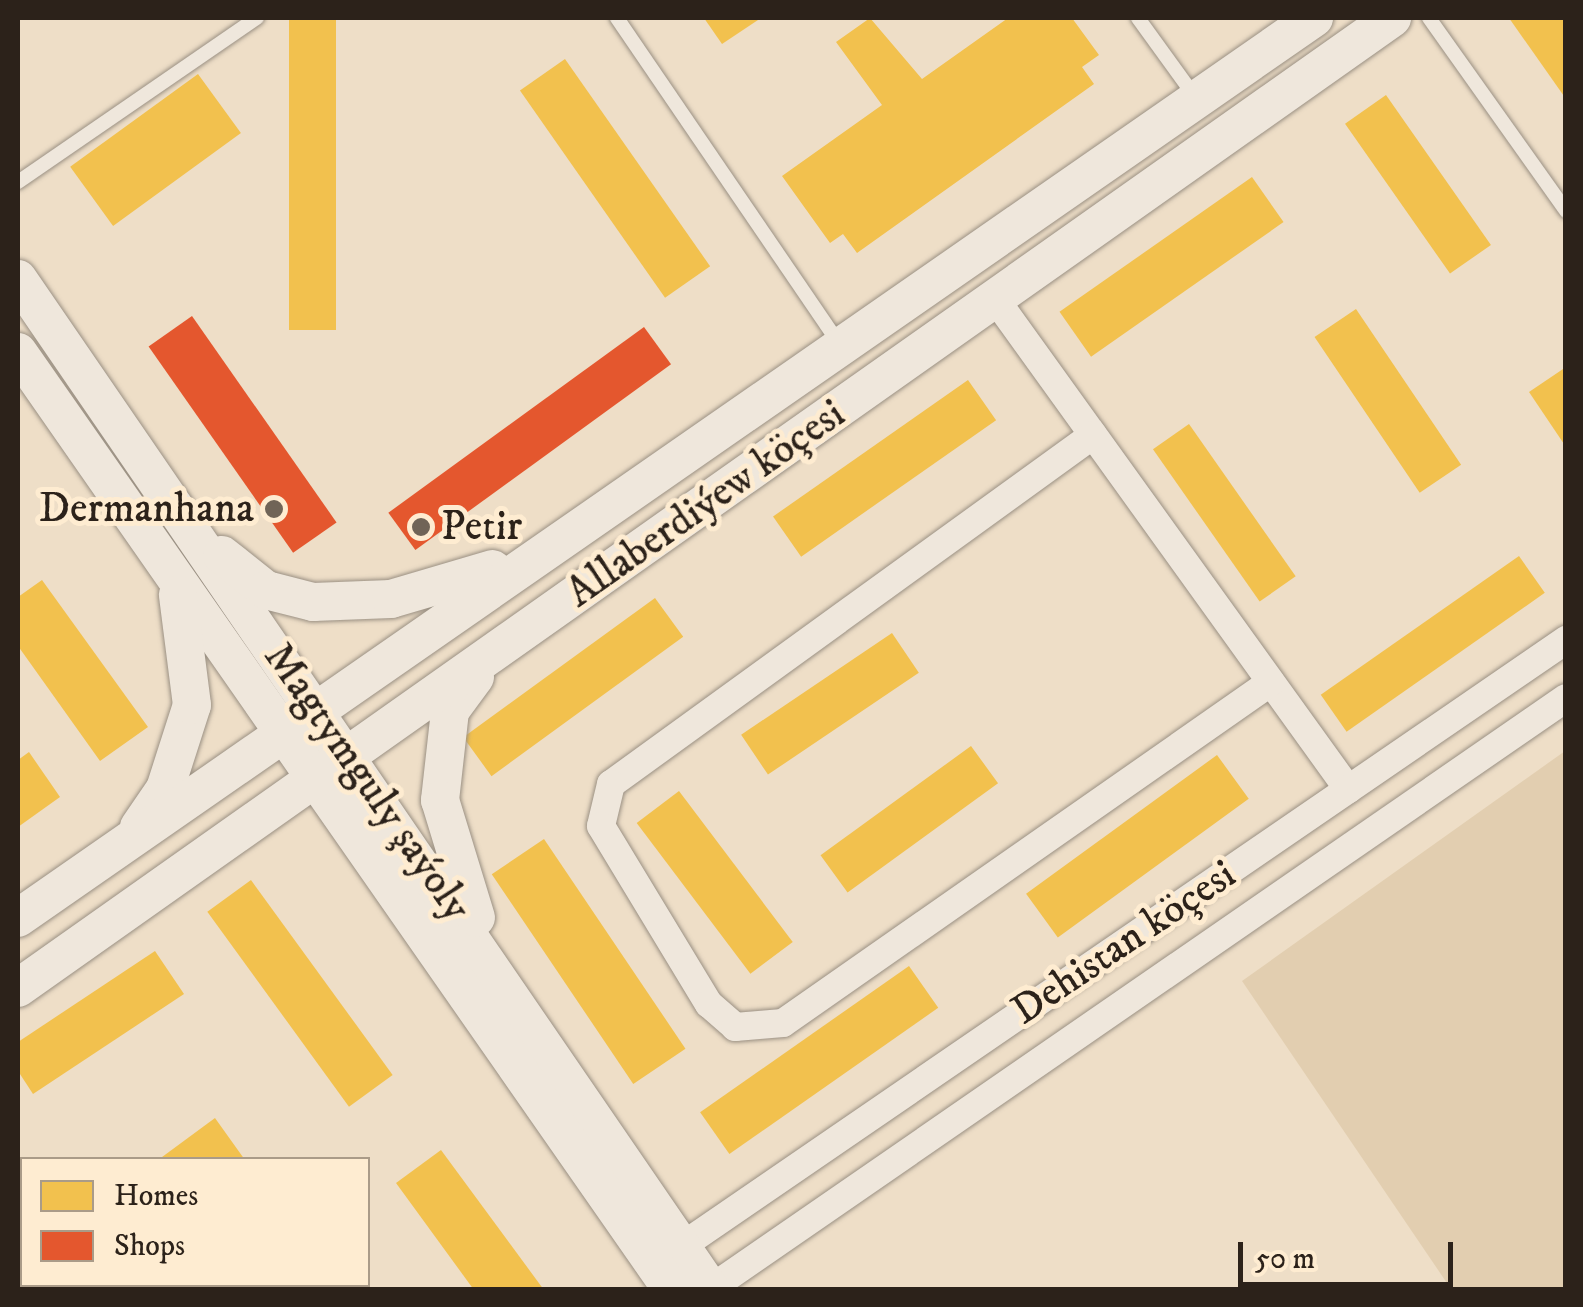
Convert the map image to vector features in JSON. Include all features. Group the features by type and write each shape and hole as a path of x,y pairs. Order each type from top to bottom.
{"street":[{"name":"Allaberdiýew köçesi","path":"18,918 320,709 837,341 1314,18"},
{"name":"Allaberdiýew köçesi","path":"18,988 317,781 1392,18"},
{"name":"Magtymguly şaýoly","path":"18,279 174,513 320,709 711,1289"},
{"path":"996,300 1348,789"},
{"name":"Magtymguly şaýoly","path":"18,352 672,1290"},
{"path":"1094,435 611,784 600,826 709,1004 734,1028 783,1023 1271,682"},
{"path":"174,513 266,590 312,602 391,599 472,580 588,518"},
{"path":"129,840 164,790 192,705 171,574"},
{"name":"Dehistan köçesi","path":"682,1246 1566,640"},
{"path":"492,656 450,711 440,800 483,939 509,988"},
{"name":"Dehistan köçesi","path":"711,1289 1566,698"}],"lane":[{"path":"18,182 257,18"},
{"path":"617,18 837,341"},
{"path":"1138,18 1198,100"},
{"path":"1429,18 1566,211"}],"shaded area":[{"path":"1565,751 1565,1289 1451,1289 1242,981"}],"building: Homes":[{"path":"289,18 336,18 336,330 289,330"},
{"path":"704,18 761,18 722,44"},
{"path":"870,18 922,79 1008,18 1072,18 1099,55 1082,67 1094,84 857,253 843,234 830,243 782,176 882,105 836,42"},
{"path":"1509,18 1566,18 1566,99"},
{"path":"565,59 710,266 665,298 520,91"},
{"path":"198,74 241,133 113,226 70,167"},
{"path":"1386,95 1491,245 1450,274 1345,124"},
{"path":"1252,177 1284,222 1091,357 1059,312"},
{"path":"1356,309 1461,465 1420,493 1315,337"},
{"path":"1566,367 1566,447 1529,392"},
{"path":"968,380 996,420 801,557 773,517"},
{"path":"1189,424 1296,576 1260,602 1153,449"},
{"path":"1519,556 1545,593 1347,732 1321,695"},
{"path":"42,580 148,727 100,761 18,646 18,597"},
{"path":"655,598 683,637 491,776 463,737"},
{"path":"892,633 919,673 768,775 741,735"},
{"path":"971,746 998,783 848,893 821,855"},
{"path":"29,752 60,797 18,827 18,760"},
{"path":"1217,755 1249,799 1058,937 1026,894"},
{"path":"679,791 793,942 750,974 637,823"},
{"path":"544,839 685,1049 633,1084 492,874"},
{"path":"251,880 393,1075 349,1107 207,912"},
{"path":"155,951 184,994 33,1094 18,1071 18,1042"},
{"path":"909,966 938,1008 729,1154 700,1112"},
{"path":"215,1118 243,1157 162,1157"},
{"path":"441,1150 544,1290 474,1290 396,1183"},
{"path":"18,1267 20,1287 33,1290 18,1290"}],"building: Shops":[{"path":"192,316 337,522 293,553 149,346"},
{"path":"644,327 671,364 415,550 388,513"}],"place":[{"name":"Dermanhana","path":"274,509"},
{"name":"Petir","path":"421,527"}]}
